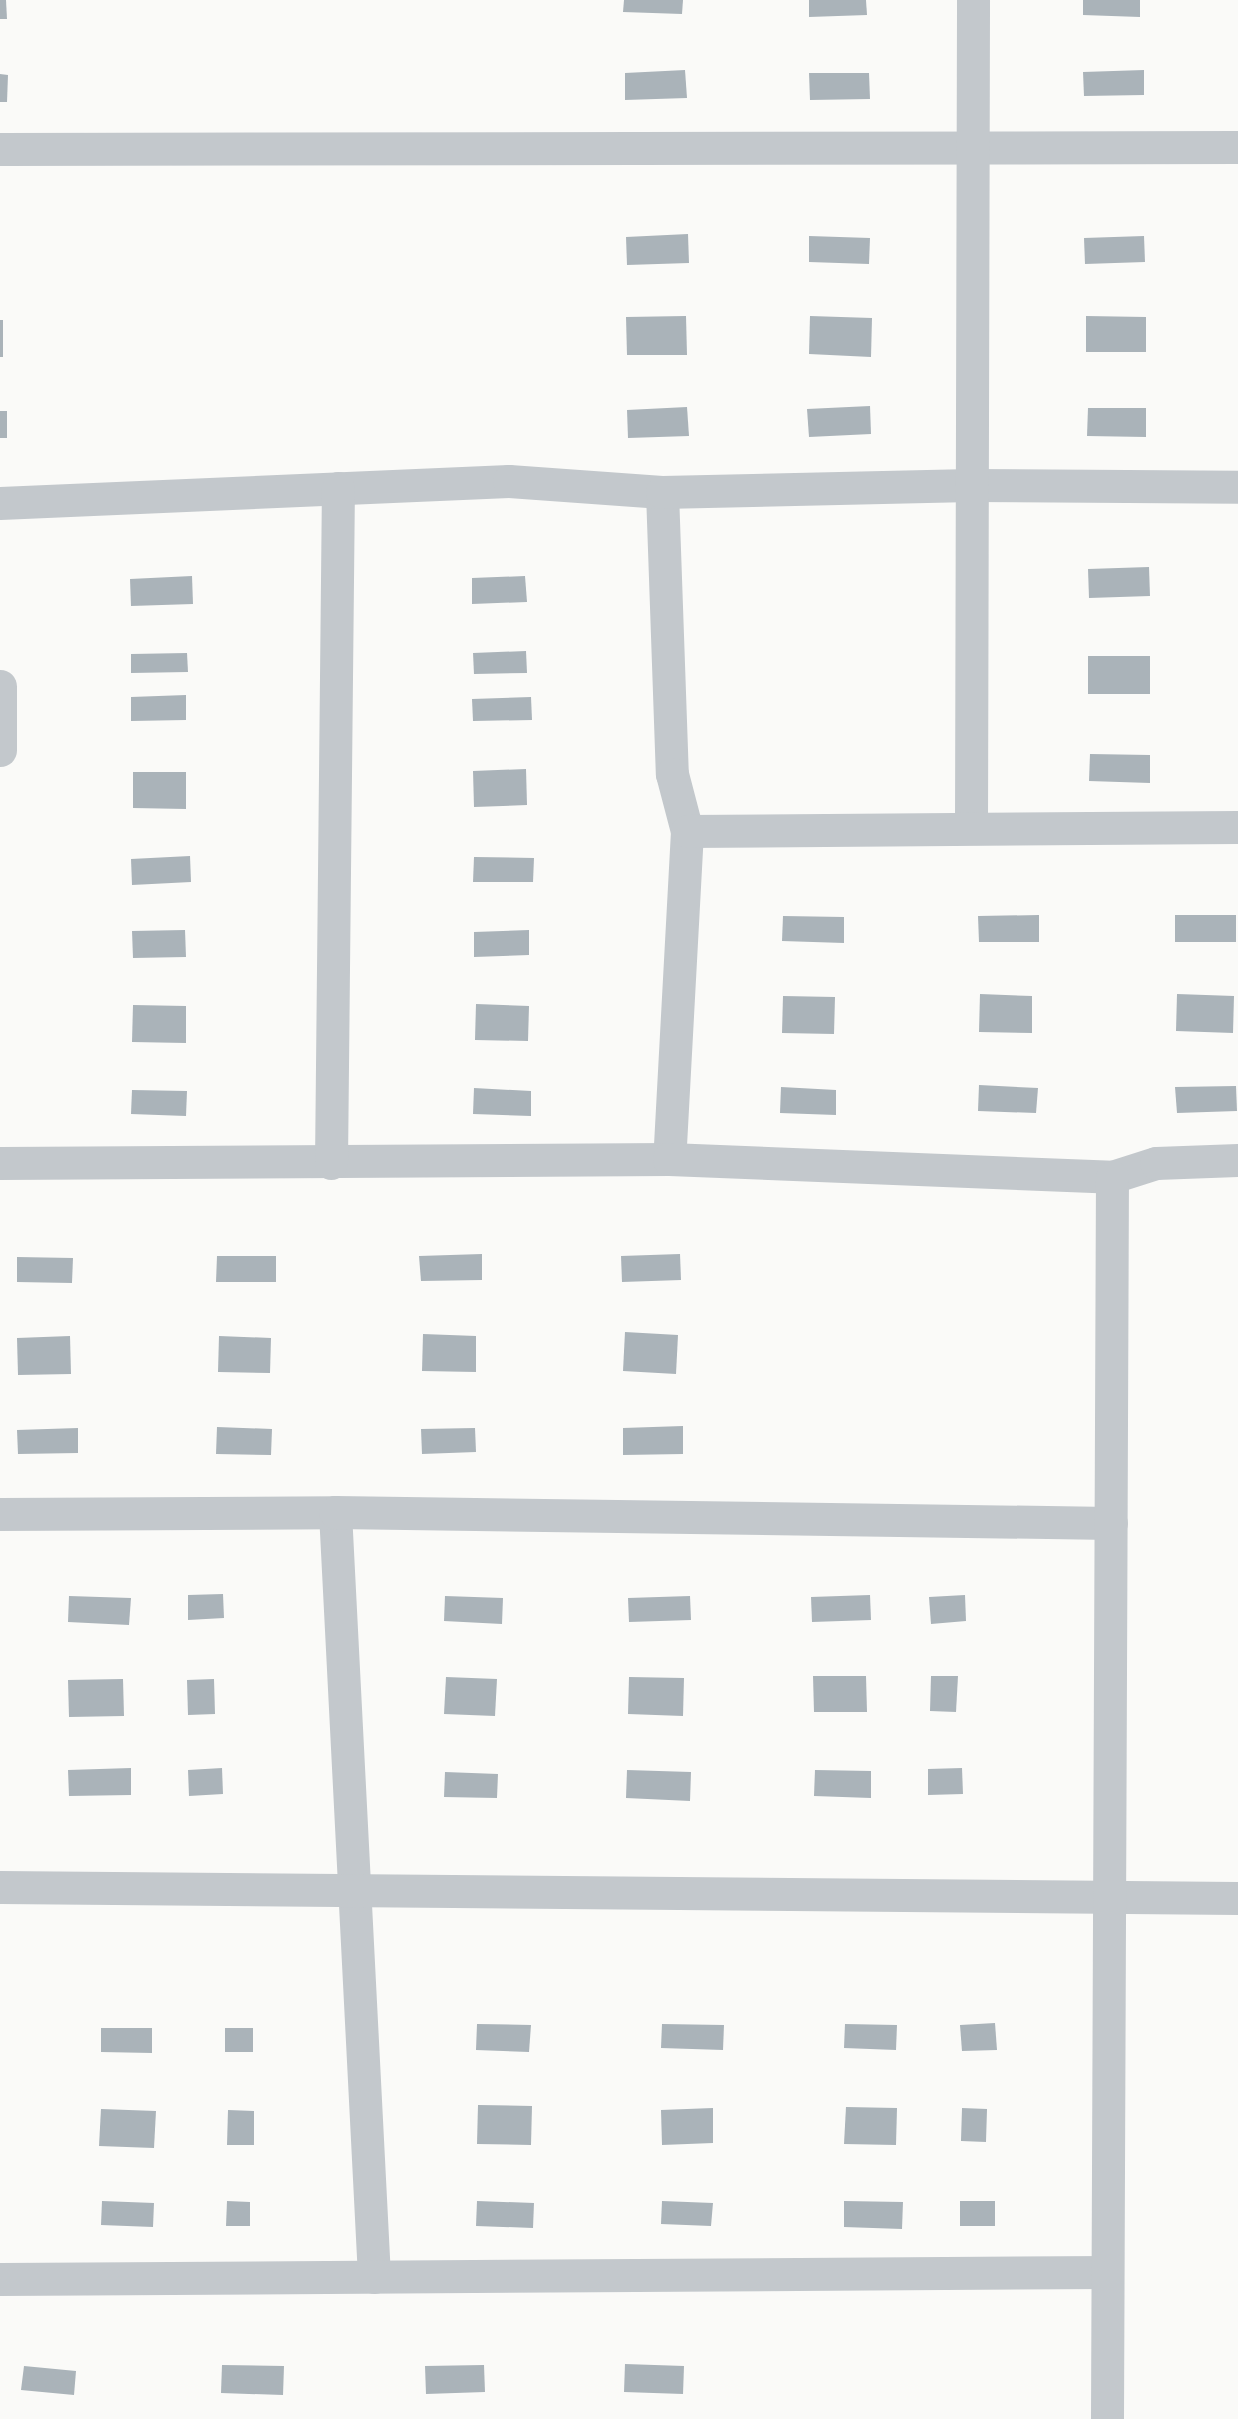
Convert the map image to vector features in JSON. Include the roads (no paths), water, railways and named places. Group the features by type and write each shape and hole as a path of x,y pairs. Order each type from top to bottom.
{"street":[{"path":"971,828 973,0"},
{"path":"0,149 1238,146"},
{"path":"0,502 509,481 662,492 971,485 1238,487"},
{"path":"331,1163 338,488"},
{"path":"662,492 672,774 687,831 669,1159"},
{"path":"0,686 0,750"},
{"path":"687,831 1238,827"},
{"path":"0,1163 669,1159 1112,1177 1156,1163 1238,1160"},
{"path":"1107,2419 1112,1177"},
{"path":"0,1514 335,1512 1111,1523"},
{"path":"335,1512 374,2277"},
{"path":"0,1887 1238,1898"},
{"path":"0,2279 1107,2272"}]}
